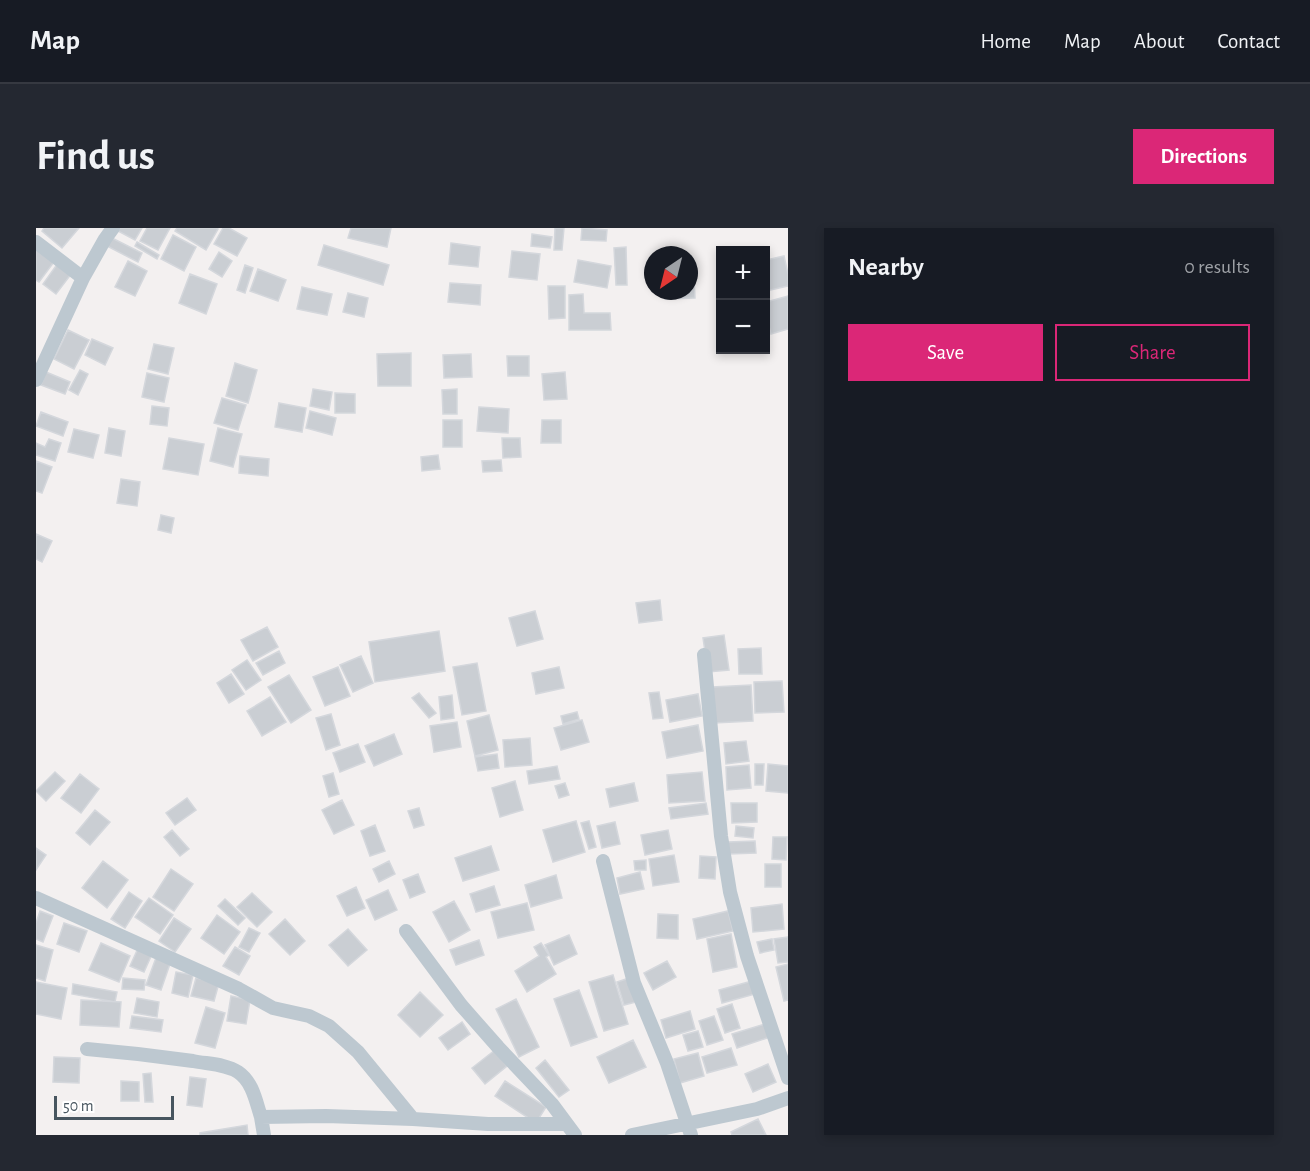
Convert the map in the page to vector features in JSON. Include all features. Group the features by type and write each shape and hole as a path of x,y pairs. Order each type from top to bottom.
{"street":[{"path":"36,380 82,278 113,228"},
{"path":"36,242 82,278"},
{"path":"704,655 721,836 730,892 747,956 788,1078"},
{"path":"603,861 634,983 667,1063 690,1129"},
{"path":"36,897 239,989 273,1008 309,1016 329,1026 358,1052 413,1119"},
{"path":"406,931 461,1005 552,1104 571,1130"},
{"path":"87,1049 147,1054 220,1066 238,1072 246,1079 255,1095 264,1135"},
{"path":"632,1135 690,1129 788,1098"},
{"path":"261,1117 326,1116 413,1119 571,1130"}],"building":[{"path":"44,228 79,228 62,248 42,231"},
{"path":"120,228 142,228 135,240 118,231"},
{"path":"147,228 170,228 158,250 140,241"},
{"path":"177,228 218,229 206,250 175,231"},
{"path":"223,228 229,228 247,238 237,256 214,244"},
{"path":"351,228 391,228 387,247 348,238"},
{"path":"555,228 564,228 562,250 554,250"},
{"path":"582,228 607,230 606,241 581,240"},
{"path":"532,234 552,237 550,248 531,246"},
{"path":"173,235 196,247 184,271 161,259"},
{"path":"110,237 142,253 138,262 105,245"},
{"path":"137,242 159,255 157,259 135,246"},
{"path":"451,243 480,247 478,267 449,264"},
{"path":"324,245 389,265 383,285 318,265"},
{"path":"626,247 627,285 616,285 614,248"},
{"path":"36,248 54,262 39,282 36,280"},
{"path":"512,251 540,254 537,280 509,277"},
{"path":"219,252 232,261 222,277 209,269"},
{"path":"784,256 788,286 770,290 770,259"},
{"path":"578,260 611,266 607,288 574,282"},
{"path":"128,261 147,271 135,296 115,287"},
{"path":"58,263 72,273 56,294 43,284"},
{"path":"245,265 253,268 245,293 237,290"},
{"path":"258,269 286,280 278,301 250,291"},
{"path":"190,274 217,284 206,314 179,303"},
{"path":"450,283 481,285 480,305 448,302"},
{"path":"548,286 565,286 565,318 549,319"},
{"path":"302,287 332,294 327,315 297,309"},
{"path":"348,293 368,298 364,317 343,312"},
{"path":"583,294 584,313 610,313 611,330 569,330 569,295"},
{"path":"788,296 788,329 771,334 770,301"},
{"path":"68,330 89,340 74,369 54,359"},
{"path":"92,339 113,348 105,365 85,355"},
{"path":"154,344 174,348 168,374 148,369"},
{"path":"411,353 411,386 378,386 377,354"},
{"path":"471,354 472,377 444,378 443,355"},
{"path":"507,356 529,356 529,376 508,376"},
{"path":"235,363 257,370 248,403 226,396"},
{"path":"80,370 88,374 78,395 69,390"},
{"path":"46,372 70,382 65,394 41,385"},
{"path":"565,372 567,399 544,400 542,374"},
{"path":"147,373 169,378 164,402 142,397"},
{"path":"313,389 332,392 329,410 310,406"},
{"path":"457,389 457,414 443,414 442,390"},
{"path":"335,393 355,394 355,413 335,413"},
{"path":"222,398 246,405 238,430 214,423"},
{"path":"279,403 306,408 302,432 275,427"},
{"path":"152,406 169,408 167,426 150,424"},
{"path":"479,407 509,409 508,433 477,431"},
{"path":"310,411 336,418 332,435 306,428"},
{"path":"41,412 68,422 63,436 36,426"},
{"path":"443,420 462,420 462,447 443,447"},
{"path":"542,420 561,420 561,443 541,443"},
{"path":"109,428 125,431 121,456 105,453"},
{"path":"218,428 242,434 233,467 210,461"},
{"path":"74,429 99,435 93,458 68,452"},
{"path":"169,438 204,444 198,475 163,469"},
{"path":"502,438 520,438 521,457 503,458"},
{"path":"49,439 61,443 55,461 36,455 36,443 45,447"},
{"path":"438,455 440,469 422,471 421,457"},
{"path":"240,456 269,459 268,476 239,473"},
{"path":"501,460 502,471 483,472 482,461"},
{"path":"36,461 52,467 42,493 36,491"},
{"path":"121,479 140,482 137,506 117,503"},
{"path":"161,515 174,518 171,533 158,530"},
{"path":"36,534 52,541 42,562 36,559"},
{"path":"660,600 662,620 639,623 636,603"},
{"path":"535,611 543,639 517,646 509,618"},
{"path":"267,627 278,647 253,661 241,640"},
{"path":"439,631 445,671 375,682 369,642"},
{"path":"724,635 729,670 708,672 703,638"},
{"path":"761,648 762,674 739,674 738,649"},
{"path":"279,651 285,663 263,675 256,663"},
{"path":"361,656 373,683 353,692 340,665"},
{"path":"247,660 261,680 246,690 232,670"},
{"path":"477,663 486,711 462,715 453,667"},
{"path":"338,667 350,696 325,706 313,677"},
{"path":"559,667 564,688 536,694 532,673"},
{"path":"231,674 244,694 229,703 217,683"},
{"path":"289,675 311,710 291,723 268,687"},
{"path":"782,681 784,712 755,713 754,682"},
{"path":"751,685 753,721 714,723 712,687"},
{"path":"659,692 663,718 653,719 649,693"},
{"path":"419,693 436,713 429,718 412,698"},
{"path":"698,694 702,716 670,722 666,700"},
{"path":"452,695 454,718 441,720 439,697"},
{"path":"270,697 286,722 262,736 247,711"},
{"path":"577,712 579,719 563,724 561,716"},
{"path":"331,714 340,745 326,750 316,718"},
{"path":"489,715 498,750 475,756 467,721"},
{"path":"582,720 589,742 561,750 554,728"},
{"path":"457,722 461,747 434,752 430,726"},
{"path":"698,725 703,751 667,758 662,732"},
{"path":"394,734 402,754 374,766 365,746"},
{"path":"530,738 532,765 505,767 503,740"},
{"path":"746,741 749,761 726,764 724,743"},
{"path":"358,744 365,762 340,772 333,753"},
{"path":"497,754 499,768 478,771 475,757"},
{"path":"755,764 764,764 763,785 755,785"},
{"path":"768,764 788,766 788,793 766,791"},
{"path":"749,765 751,788 727,790 726,767"},
{"path":"557,766 560,779 529,784 527,771"},
{"path":"55,772 65,781 46,801 36,791"},
{"path":"702,772 705,801 669,803 667,775"},
{"path":"333,773 339,794 329,797 323,776"},
{"path":"80,774 99,789 81,813 61,798"},
{"path":"515,781 523,810 500,817 492,788"},
{"path":"565,783 569,795 559,798 555,786"},
{"path":"634,783 638,801 610,807 606,789"},
{"path":"187,798 196,810 175,825 166,813"},
{"path":"342,800 354,825 334,834 322,810"},
{"path":"706,803 708,814 671,819 669,808"},
{"path":"731,803 757,803 757,822 732,823"},
{"path":"419,808 424,825 414,828 408,811"},
{"path":"95,810 110,822 90,845 76,833"},
{"path":"576,821 585,852 553,862 543,830"},
{"path":"589,821 596,847 589,849 581,823"},
{"path":"615,822 620,844 602,848 597,826"},
{"path":"375,825 385,851 370,856 361,831"},
{"path":"736,826 754,828 753,838 735,836"},
{"path":"172,830 189,849 180,856 164,837"},
{"path":"668,830 672,849 645,855 641,835"},
{"path":"773,837 787,837 786,860 772,859"},
{"path":"755,841 756,853 729,854 728,842"},
{"path":"491,846 499,870 463,881 455,858"},
{"path":"36,848 46,855 36,870"},
{"path":"674,855 679,882 653,886 649,859"},
{"path":"700,856 716,857 715,879 699,878"},
{"path":"646,860 646,870 635,870 634,861"},
{"path":"103,861 128,880 107,908 82,888"},
{"path":"389,861 395,874 379,882 373,869"},
{"path":"765,864 781,864 781,887 765,887"},
{"path":"171,869 193,884 174,911 153,897"},
{"path":"640,872 644,889 620,894 617,878"},
{"path":"418,874 425,892 410,898 403,880"},
{"path":"556,875 562,898 531,907 525,885"},
{"path":"494,886 500,905 476,912 470,894"},
{"path":"356,887 365,908 347,916 337,896"},
{"path":"388,890 397,910 375,920 366,900"},
{"path":"129,892 142,901 125,928 111,919"},
{"path":"252,893 272,912 257,927 237,907"},
{"path":"149,898 173,915 160,934 135,917"},
{"path":"225,899 245,918 238,925 218,906"},
{"path":"454,901 470,930 449,942 433,912"},
{"path":"527,903 534,930 498,938 491,912"},
{"path":"782,904 784,929 753,932 751,908"},
{"path":"40,911 53,916 43,942 36,939 36,923"},
{"path":"728,911 733,931 697,939 693,919"},
{"path":"658,914 678,915 678,939 657,938"},
{"path":"217,915 240,932 224,954 201,938"},
{"path":"174,918 191,929 175,952 159,941"},
{"path":"285,919 305,941 290,955 269,934"},
{"path":"64,923 87,931 79,952 57,944"},
{"path":"249,928 260,933 249,952 239,947"},
{"path":"348,929 367,950 348,966 329,945"},
{"path":"731,934 737,967 713,972 707,939"},
{"path":"569,935 577,954 554,965 545,945"},
{"path":"788,937 788,962 778,963 774,939"},
{"path":"772,939 774,950 760,953 757,942"},
{"path":"479,940 484,955 456,965 450,950"},
{"path":"101,943 130,956 119,982 89,970"},
{"path":"541,943 549,955 546,957 556,974 527,992 515,971 539,956 534,947"},
{"path":"36,945 53,950 45,981 36,978"},
{"path":"139,946 153,952 144,972 130,966"},
{"path":"235,947 250,956 239,975 223,966"},
{"path":"157,955 171,961 161,990 146,985"},
{"path":"667,961 676,977 653,990 644,973"},
{"path":"788,964 788,1000 784,1001 776,967"},
{"path":"176,972 193,975 188,997 172,993"},
{"path":"613,975 628,1024 604,1031 589,982"},
{"path":"123,978 145,980 144,990 122,989"},
{"path":"196,978 219,983 214,1001 191,996"},
{"path":"629,978 636,1002 624,1005 617,982"},
{"path":"752,981 755,994 722,1003 719,990"},
{"path":"36,982 67,988 61,1019 36,1014"},
{"path":"73,984 117,992 115,1002 72,994"},
{"path":"579,990 597,1037 571,1046 554,999"},
{"path":"420,992 443,1015 420,1037 398,1015"},
{"path":"231,996 250,1000 246,1024 227,1021"},
{"path":"137,998 159,1002 157,1017 134,1013"},
{"path":"516,999 539,1047 519,1057 496,1009"},
{"path":"81,1000 121,1002 119,1027 80,1025"},
{"path":"732,1004 740,1028 725,1033 717,1009"},
{"path":"206,1007 225,1013 215,1048 195,1043"},
{"path":"690,1011 695,1029 666,1038 661,1020"},
{"path":"132,1016 163,1020 161,1032 130,1028"},
{"path":"714,1016 723,1040 707,1045 699,1021"},
{"path":"462,1022 470,1034 448,1050 439,1038"},
{"path":"765,1024 770,1037 737,1048 732,1034"},
{"path":"698,1031 703,1047 688,1051 683,1035"},
{"path":"633,1040 646,1067 609,1083 597,1057"},
{"path":"731,1048 737,1065 707,1073 702,1057"},
{"path":"495,1050 507,1066 485,1084 472,1068"},
{"path":"698,1053 704,1076 680,1083 674,1059"},
{"path":"54,1057 80,1058 79,1083 53,1082"},
{"path":"545,1060 569,1090 559,1097 536,1068"},
{"path":"768,1064 776,1082 753,1092 745,1074"},
{"path":"151,1073 153,1102 145,1102 143,1074"},
{"path":"190,1077 206,1079 202,1107 187,1105"},
{"path":"121,1081 139,1082 139,1101 121,1101"},
{"path":"505,1081 546,1107 536,1123 495,1096"},
{"path":"758,1119 766,1135 732,1135 731,1132"},
{"path":"247,1125 248,1135 200,1135 200,1133"}]}
